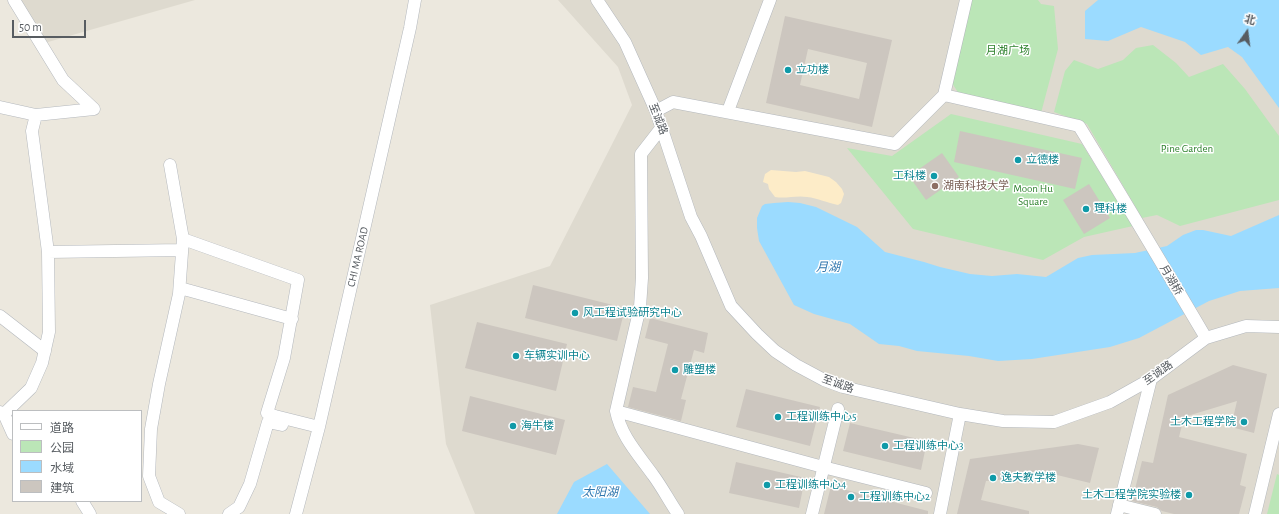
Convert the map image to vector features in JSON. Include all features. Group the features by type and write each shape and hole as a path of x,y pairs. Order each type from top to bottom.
{"street":[{"path":"0,107 36,115 94,109 63,80 14,0"},
{"name":"CHI MA ROAD","path":"296,514 318,430 410,28 415,0"},
{"name":"至诚路","path":"597,0 625,42 656,111 691,217 701,236 731,306 775,351 796,365 824,380 843,388 960,414 1003,421 1054,422 1110,402 1151,379 1206,338 1246,326 1279,327"},
{"path":"728,112 770,0"},
{"path":"656,111 673,102 895,144 944,95 966,0"},
{"name":"月湖桥","path":"944,95 1079,126 1138,222 1206,338"},
{"path":"12,432 2,413 31,388 42,363 49,332 48,252 32,131 36,115"},
{"path":"662,127 641,154 642,278 640,306 616,411 618,423 624,436 654,476 678,514"},
{"path":"170,165 183,245 180,288 159,384 151,429 149,476 159,502 179,514"},
{"path":"48,252 183,245 298,280 284,358 267,413 318,430"},
{"path":"180,288 292,319"},
{"path":"0,316 45,351"},
{"path":"1151,379 1118,509 1155,514"},
{"path":"812,514 838,409"},
{"path":"616,411 926,494"},
{"path":"940,514 960,414"},
{"path":"1255,514 1279,414"},
{"path":"229,514 239,507 250,484 268,422 318,430"},
{"path":"83,502 90,514"}],"shaded area":[{"path":"11,0 195,0 41,44"},
{"name":"湖南科技大学","path":"558,0 1279,0 1279,514 475,514 446,444 430,305 550,266 632,105 618,67"}],"green space":[{"name":"月湖广场","path":"971,0 1038,0 1041,4 1054,6 1058,49 1041,113 959,94 952,83"},
{"name":"Pine Garden","path":"1153,45 1176,63 1189,77 1223,64 1245,89 1279,136 1279,200 1180,226 1157,215 1142,218 1087,124 1054,112 1065,71 1074,60 1098,69 1123,60 1136,48"},
{"name":"Moon Hu Square","path":"951,114 1082,144 1133,226 1084,237 1043,260 913,229 847,148 892,156"},
{"path":"1277,474 1279,475 1279,514 1267,514"}],"sand":[{"path":"771,170 796,172 805,171 829,177 842,189 844,194 841,203 838,205 815,198 775,197 769,189 768,184 763,182 765,174"}],"water":[{"path":"1098,0 1279,0 1279,108 1242,57 1228,47 1201,55 1185,42 1141,27 1108,41 1085,39 1085,11"},
{"name":"月湖","path":"788,202 816,207 857,227 885,252 970,274 992,276 1017,274 1046,277 1078,258 1092,255 1135,253 1167,246 1183,235 1196,230 1231,236 1279,215 1279,288 1240,291 1209,301 1139,338 1110,347 1032,359 998,361 969,356 917,351 899,346 879,344 850,324 814,314 794,305 759,241 757,228 757,218 762,206 765,204"},
{"name":"太阳湖","path":"607,464 650,514 557,514 574,482"}],"building":[{"name":"立功楼","path":"785,16 892,40 872,127 766,103","holes":["808,49 867,63 859,99 800,85"]},
{"name":"立德楼","path":"960,131 1082,158 1075,189 954,162"},
{"name":"工科楼","path":"942,153 959,177 926,200 909,176"},
{"name":"理科楼","path":"1089,184 1110,218 1084,234 1063,200"},
{"name":"风工程试验研究中心","path":"533,285 625,308 617,341 525,318"},
{"name":"雕塑楼","path":"650,318 708,333 704,353 694,350 681,399 686,400 681,421 628,407 633,387 656,392 668,344 645,338"},
{"name":"车辆实训中心","path":"477,322 567,344 556,391 465,368"},
{"path":"1233,365 1267,374 1254,433 1231,427 1237,401 1184,417 1179,437 1247,454 1240,485 1246,487 1239,514 1174,514 1162,511 1157,507 1132,501 1142,461 1153,463 1168,395"},
{"name":"工程训练中心5","path":"746,389 820,407 810,446 736,427"},
{"name":"海牛楼","path":"470,396 565,420 556,455 462,431"},
{"name":"工程训练中心3","path":"850,423 927,441 921,470 843,451"},
{"name":"逸夫教学楼","path":"1078,444 1099,448 1090,483 1057,475 986,481 981,500 1029,511 1029,514 957,514 970,459"},
{"name":"工程训练中心4","path":"736,462 805,478 799,508 729,493"},
{"name":"工程训练中心2","path":"831,486 928,511 928,514 824,514"}],"place":[{"name":"立功楼","path":"788,70"},
{"name":"立德楼","path":"1018,160"},
{"name":"工科楼","path":"934,176"},
{"name":"湖南科技大学","path":"935,186"},
{"name":"理科楼","path":"1086,209"},
{"name":"风工程试验研究中心","path":"575,313"},
{"name":"车辆实训中心","path":"516,356"},
{"name":"雕塑楼","path":"675,370"},
{"name":"工程训练中心5","path":"778,417"},
{"name":"土木工程学院","path":"1244,422"},
{"name":"海牛楼","path":"513,426"},
{"name":"工程训练中心3","path":"885,446"},
{"name":"逸夫教学楼","path":"993,478"},
{"name":"工程训练中心4","path":"767,485"},
{"name":"土木工程学院实验楼","path":"1189,495"},
{"name":"工程训练中心2","path":"851,497"}]}
